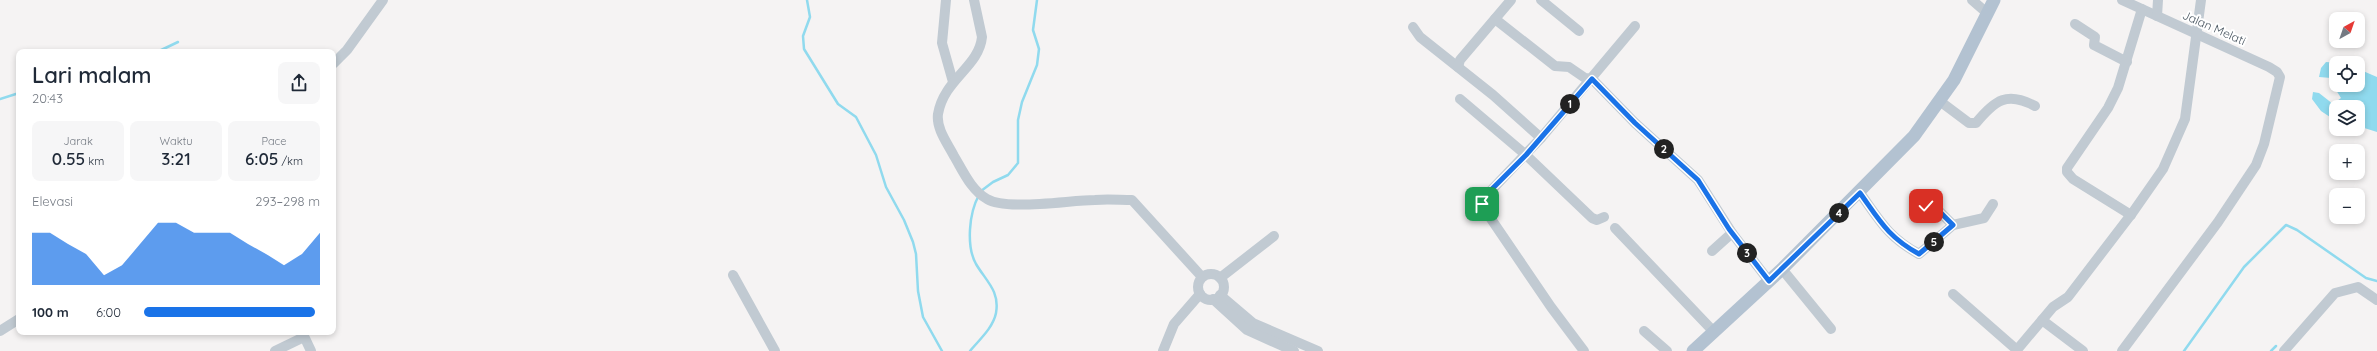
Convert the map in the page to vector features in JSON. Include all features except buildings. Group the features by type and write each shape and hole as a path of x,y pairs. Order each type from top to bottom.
{"main road":[{"path":"1693,351 1782,269 1860,193 1914,136 1940,102 1954,80 1994,0"}],"street":[{"path":"336,61 347,50 382,0"},
{"path":"946,0 942,43 952,82"},
{"path":"974,0 981,43 970,63 952,82 945,94 938,121 944,137 965,174 982,195 997,203 1005,204 1132,200 1202,277"},
{"path":"1458,67 1460,60 1511,0"},
{"path":"1541,0 1554,4 1579,31"},
{"path":"1972,0 1987,13"},
{"name":"Jalan Melati","path":"2122,0 2274,69 2279,74 2280,81 2264,144 2256,165 2218,222 2122,351"},
{"path":"2157,16 2158,0"},
{"path":"1953,294 2016,351 2053,307 2068,297 2131,214 2162,169 2185,119 2202,0"},
{"path":"2131,214 2073,178 2067,172 2068,164 2108,108 2122,79 2142,9"},
{"path":"1495,19 1555,66 1569,68 1585,78 1592,79 1635,123 1698,180 1732,232 1769,281"},
{"path":"2075,24 2095,37 2094,45 2127,62"},
{"path":"1584,351 1551,307 1482,207 1485,196 1542,138 1635,26"},
{"path":"1413,27 1420,37 1542,138"},
{"path":"1940,102 1969,122 1976,123 1989,107 2004,100 2020,98 2035,106"},
{"path":"1460,99 1526,155 1592,218 1597,220 1604,216"},
{"path":"1860,193 1890,235 1900,243 1919,254 1953,225 1984,218 1993,204"},
{"path":"1914,196 1926,206 1935,207 1953,225"},
{"path":"1615,228 1714,332"},
{"path":"1712,251 1732,232"},
{"path":"1220,278 1274,236"},
{"path":"1782,269 1831,329"},
{"path":"1216,297 1223,287 1220,278 1211,274 1202,277 1198,285 1200,294 1206,298 1216,297 1253,323 1318,351"},
{"path":"733,275 775,351"},
{"path":"2284,351 2335,294 2358,287 2377,300"},
{"path":"1163,351 1174,324 1200,294"},
{"path":"1216,297 1246,330 1294,351"},
{"path":"2042,320 2083,351"},
{"path":"0,331 16,321"},
{"path":"1644,331 1667,351"},
{"path":"275,351 303,335 311,351"}],"water":[{"path":"2326,62 2329,62 2329,78 2319,77 2321,68"},
{"path":"2365,72 2377,77 2377,132 2365,128 2365,100 2338,100 2341,98 2337,92 2365,92"},
{"path":"2313,92 2319,93 2329,101 2329,116 2321,111 2312,99"}],"waterway":[{"path":"807,0 810,17 803,36 804,49 838,104 856,117 876,155 886,187 904,220 913,242 916,254 918,291 923,317 942,351"},
{"path":"981,191 993,182 1008,175 1018,163 1018,120 1022,102 1037,65 1039,49 1033,30 1037,0"},
{"path":"163,49 178,42"},
{"path":"0,99 16,94"},
{"path":"970,351 992,324 997,305 994,292 976,264 971,248 971,220 979,195"},
{"path":"2184,351 2244,267 2286,225 2297,230 2366,278 2377,281"},
{"path":"2271,351 2276,346"}],"route":[{"path":"1482,204 1482,200 1485,196 1542,138 1592,79 1635,123 1698,180 1711,198 1729,229 1769,281 1860,193 1890,235 1900,243 1919,254 1953,225 1935,207 1926,206"}]}
